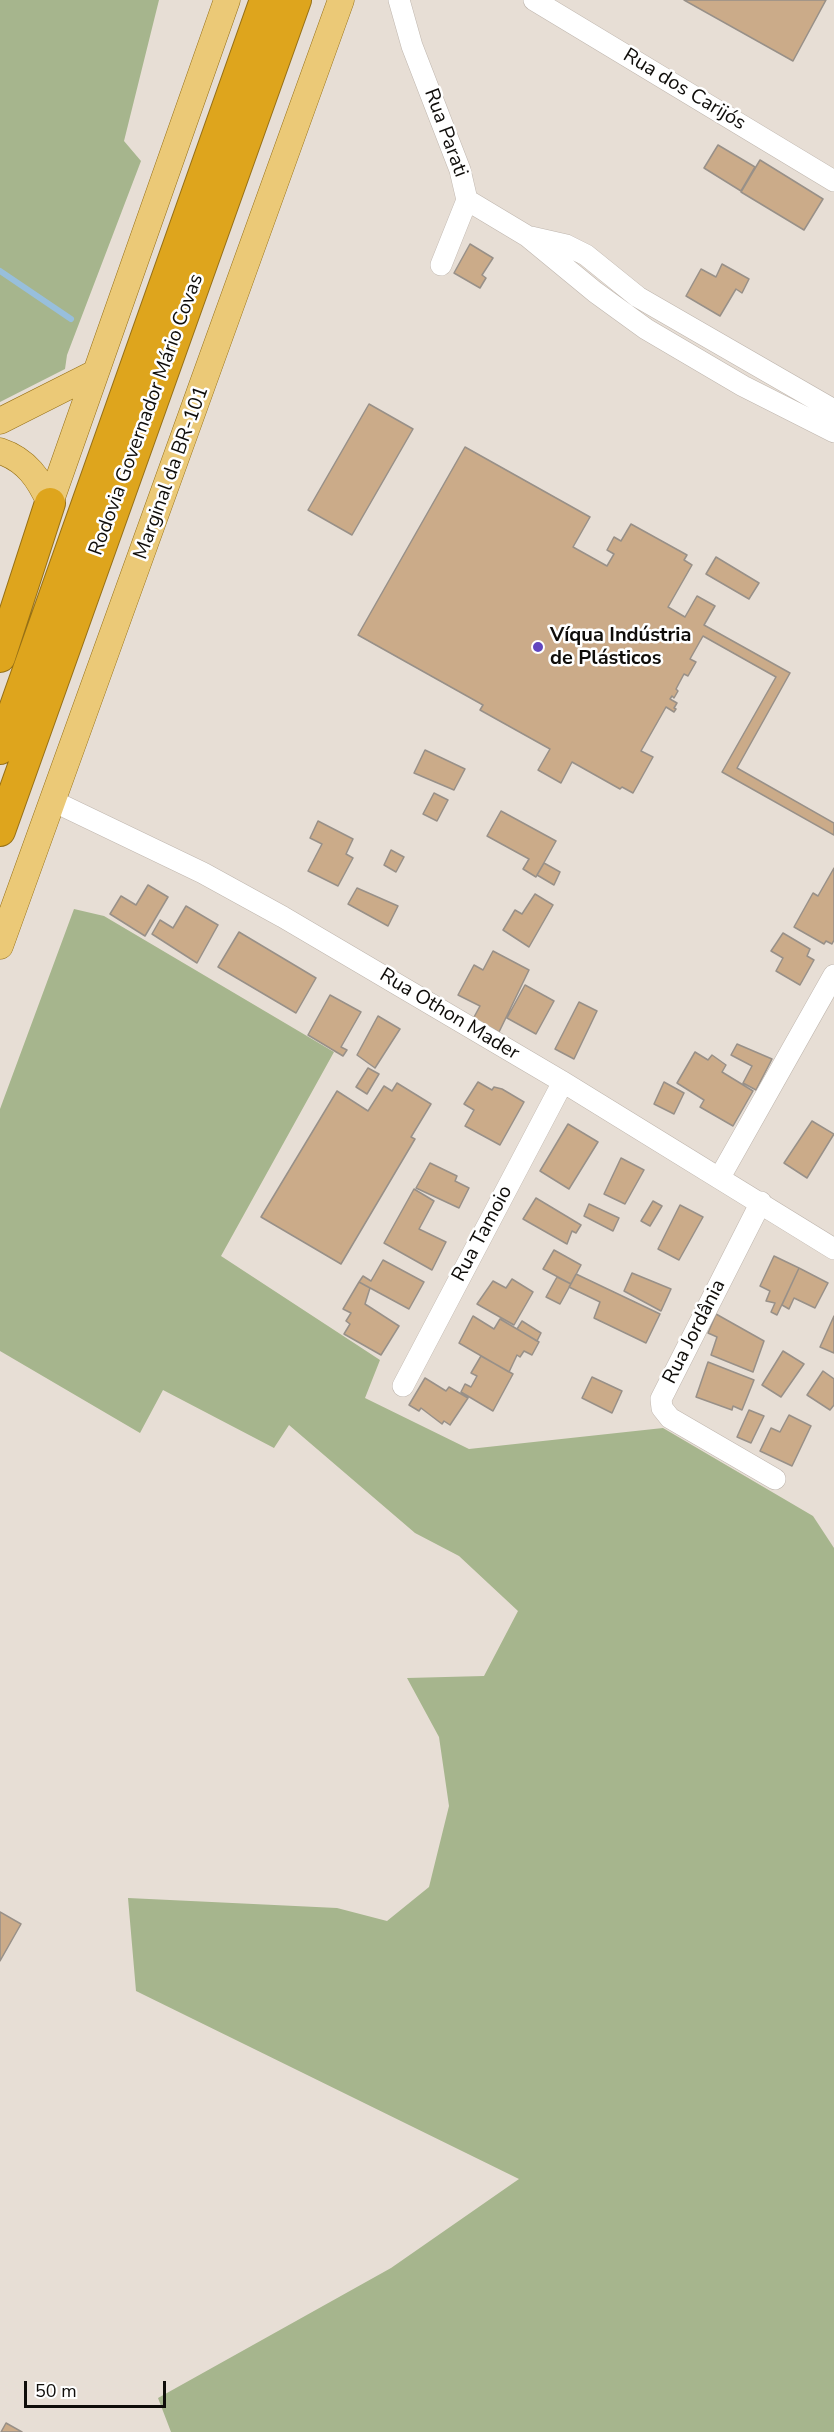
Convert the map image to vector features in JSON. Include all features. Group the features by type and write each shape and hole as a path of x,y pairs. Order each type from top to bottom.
{"highway":[{"name":"Rodovia Governador Mário Covas","path":"0,749 265,0"},
{"name":"Rodovia Governador Mário Covas","path":"0,831 296,0"},
{"path":"0,657 50,503"}],"main road":[{"path":"50,503 227,0"},
{"name":"Marginal da BR-101","path":"0,946 341,0"},
{"path":"0,421 95,373"},
{"path":"0,451 21,461 38,477 50,503"}],"street":[{"name":"Rua Parati","path":"399,0 412,46 460,170 467,200 441,266"},
{"name":"Rua dos Carijós","path":"534,0 834,181"},
{"path":"467,200 527,236 595,292 646,329 743,386 834,432"},
{"path":"527,236 566,245 586,255 638,297 834,410"},
{"name":"Rua Othon Mader","path":"53,801 203,873 283,917 563,1082 834,1249"},
{"path":"720,1177 834,975"},
{"name":"Rua Tamoio","path":"404,1386 563,1082"},
{"name":"Rua Jordânia","path":"761,1203 661,1399 662,1408 670,1418 775,1479"}],"green space":[{"path":"0,0 159,0 124,141 141,161 67,355 65,369 0,402"},
{"path":"74,909 104,916 334,1052 221,1256 380,1360 365,1398 469,1449 663,1428 813,1516 834,1548 834,2432 171,2432 158,2398 391,2268 519,2179 136,1991 128,1898 337,1908 387,1921 429,1887 449,1806 439,1737 407,1678 484,1676 518,1611 459,1556 415,1533 289,1425 274,1448 163,1390 140,1433 0,1351 0,1109"}],"building":[{"path":"684,0 826,0 793,61"},
{"path":"718,145 755,167 741,191 704,168"},
{"path":"760,160 823,199 804,230 741,192"},
{"path":"470,244 493,258 482,275 486,278 480,288 454,273"},
{"path":"722,264 749,279 742,293 736,289 720,316 686,296 701,269 716,277"},
{"path":"369,404 413,429 352,535 308,510"},
{"name":"Víqua Indústria de Plásticos","path":"465,447 590,517 573,547 607,566 614,554 607,550 614,537 621,541 631,524 687,555 684,560 692,565 668,607 685,617 697,596 715,606 704,625 790,673 737,768 834,823 834,835 722,772 776,677 703,636 690,659 696,662 688,676 684,674 676,689 678,691 674,698 672,696 670,699 677,703 674,708 676,709 674,712 666,707 641,751 653,757 633,793 622,787 620,789 572,762 561,783 538,770 550,749 480,710 483,705 358,635"},
{"path":"716,557 759,583 749,599 706,574"},
{"path":"425,750 465,769 454,790 414,773"},
{"path":"434,793 448,800 437,821 423,814"},
{"path":"501,811 556,841 536,877 523,869 529,859 487,836"},
{"path":"318,821 353,839 346,854 353,858 338,886 308,871 322,844 310,838"},
{"path":"391,850 404,857 396,872 384,865"},
{"path":"544,863 560,872 554,885 537,875"},
{"path":"834,868 834,940 832,944 826,941 824,944 794,927 813,893 818,896"},
{"path":"148,885 168,897 145,936 110,914 121,896 136,905"},
{"path":"357,888 398,906 388,926 348,904"},
{"path":"535,894 553,905 529,947 503,930 515,910 522,914"},
{"path":"186,906 218,925 197,963 152,934 160,920 173,928"},
{"path":"239,932 316,978 296,1013 218,967"},
{"path":"783,933 810,949 807,956 814,960 800,985 776,971 783,958 771,951"},
{"path":"493,951 529,970 499,1032 473,1019 480,1006 458,995 474,965 483,970"},
{"path":"525,985 554,1001 536,1034 507,1018"},
{"path":"330,995 361,1012 341,1047 347,1050 343,1056 308,1035"},
{"path":"579,1002 597,1011 574,1059 555,1049"},
{"path":"378,1016 400,1029 375,1068 357,1055"},
{"path":"737,1044 772,1059 756,1090 743,1083 752,1066 731,1055"},
{"path":"695,1052 708,1060 712,1055 726,1065 722,1072 753,1091 733,1126 700,1107 704,1100 677,1083"},
{"path":"368,1068 379,1074 367,1094 356,1087"},
{"path":"478,1082 492,1090 494,1087 502,1089 524,1102 500,1145 465,1126 474,1110 464,1104"},
{"path":"664,1082 684,1093 674,1114 654,1104"},
{"path":"397,1083 431,1104 411,1137 415,1139 341,1264 261,1217 337,1091 368,1111 384,1086 392,1091"},
{"path":"812,1121 834,1134 807,1178 784,1163"},
{"path":"568,1124 598,1142 569,1189 540,1171"},
{"path":"621,1158 644,1170 625,1204 604,1194"},
{"path":"430,1163 457,1176 455,1181 469,1188 459,1208 416,1188"},
{"path":"414,1189 434,1201 419,1229 446,1242 432,1270 384,1243"},
{"path":"536,1198 581,1225 576,1233 572,1231 567,1244 523,1219"},
{"path":"653,1201 662,1206 650,1226 641,1221"},
{"path":"589,1204 619,1218 613,1231 584,1216"},
{"path":"680,1205 703,1217 679,1260 658,1249"},
{"path":"554,1250 581,1265 571,1284 543,1269"},
{"path":"774,1256 799,1268 777,1315 771,1312 775,1303 766,1301 770,1291 760,1286"},
{"path":"383,1260 424,1282 409,1309 359,1282 363,1276 371,1281"},
{"path":"799,1268 828,1283 815,1308 794,1298 789,1309 782,1305"},
{"path":"632,1273 671,1289 661,1311 624,1291"},
{"path":"576,1274 660,1314 646,1343 594,1318 600,1302 569,1287"},
{"path":"557,1277 571,1284 560,1304 546,1297"},
{"path":"512,1279 533,1292 514,1325 477,1304 493,1281 506,1288"},
{"path":"359,1282 370,1288 365,1304 399,1326 381,1355 344,1334 350,1324 346,1321 351,1313 343,1309"},
{"path":"716,1314 764,1341 753,1372 711,1355 717,1337 708,1333"},
{"path":"473,1316 494,1329 500,1319 539,1342 532,1355 524,1351 520,1357 517,1355 509,1372 459,1343"},
{"path":"834,1316 834,1353 820,1347"},
{"path":"522,1321 541,1333 537,1341 517,1329"},
{"path":"783,1351 804,1364 781,1397 762,1385"},
{"path":"481,1356 513,1374 493,1411 461,1392 465,1384 471,1387 477,1376 471,1373"},
{"path":"708,1362 754,1380 742,1410 733,1406 732,1410 696,1397"},
{"path":"823,1371 834,1379 834,1405 830,1410 807,1395"},
{"path":"592,1377 622,1391 612,1413 582,1398"},
{"path":"425,1378 446,1391 449,1387 468,1398 450,1425 444,1421 442,1424 421,1408 419,1411 409,1405"},
{"path":"749,1410 764,1416 751,1443 737,1437"},
{"path":"789,1415 811,1426 792,1466 760,1451 771,1428 780,1432"},
{"path":"0,1912 21,1924 0,1961"},
{"path":"6,2423 22,2432 1,2432"}],"waterway":[{"path":"0,271 71,319"}],"place":[{"name":"Víqua Indústria de Plásticos","path":"538,647"}]}
